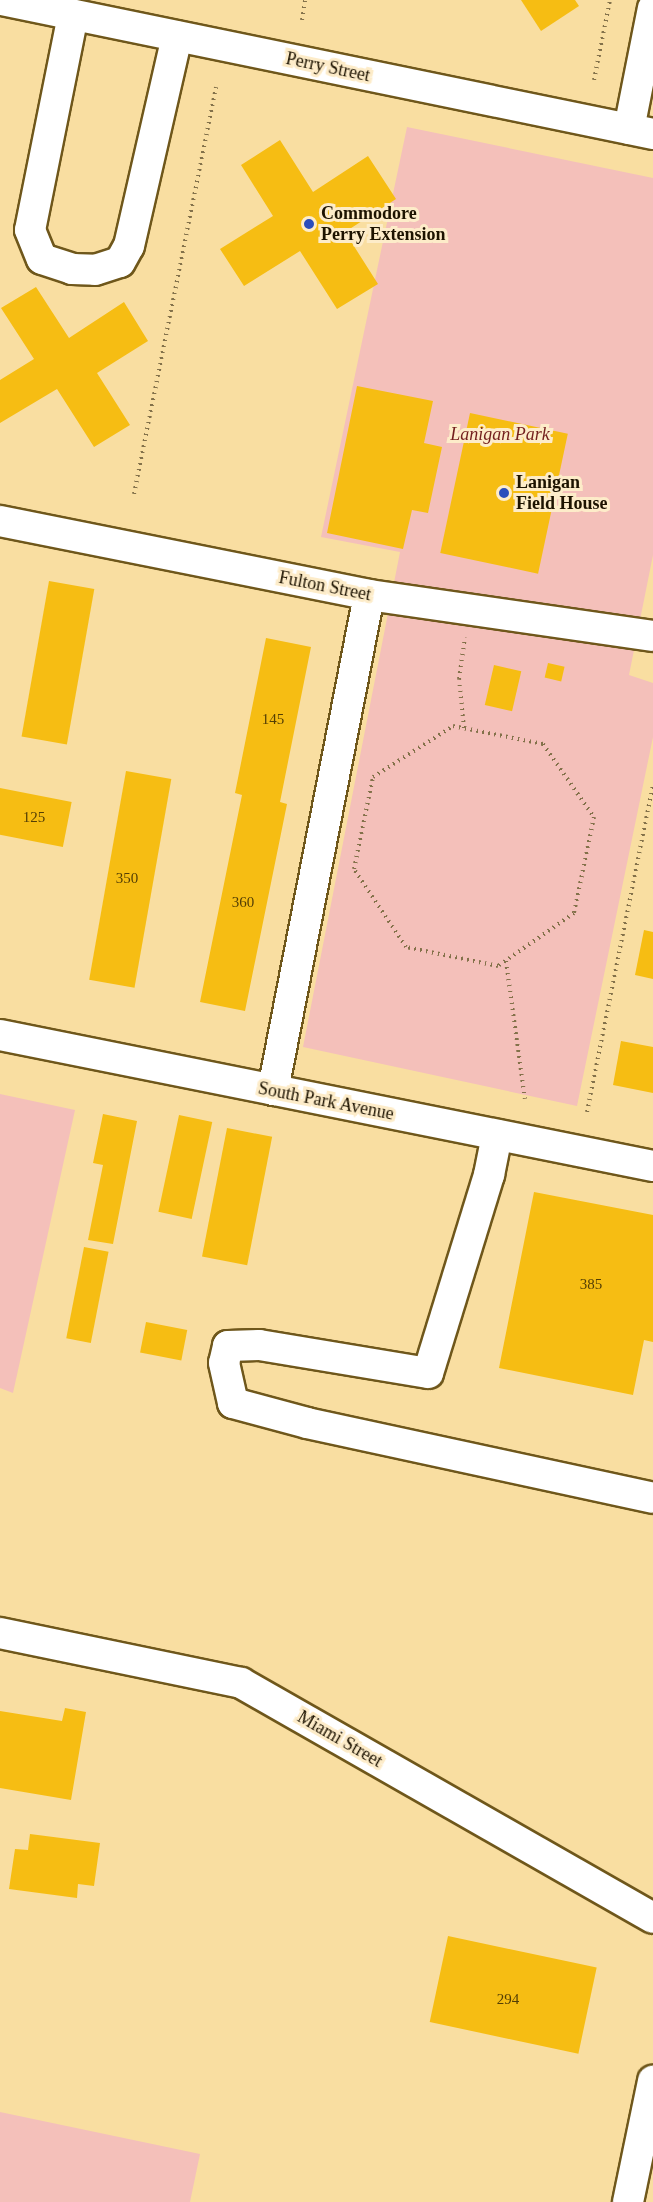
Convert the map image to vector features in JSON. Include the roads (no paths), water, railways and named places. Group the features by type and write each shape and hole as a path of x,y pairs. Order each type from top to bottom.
{"street":[{"name":"Perry Street","path":"2,0 641,132"},
{"path":"641,132 653,8"},
{"path":"73,15 30,230 42,259 72,269 95,270 120,262 129,246 177,36"},
{"name":"Fulton Street","path":"0,521 369,595 653,636"},
{"path":"273,1090 369,595"},
{"name":"South Park Avenue","path":"0,1035 653,1166"},
{"path":"497,1135 489,1175 428,1373 259,1345 228,1346 224,1363 233,1403 307,1423 653,1498"},
{"name":"Miami Street","path":"0,1633 241,1683 653,1917"},
{"path":"628,2202 653,2081"}],"place":[{"name":"Commodore Perry Extension","path":"309,224"},
{"name":"Lanigan Field House","path":"504,493"}],"park label":[{"name":"Lanigan Park","path":"500,434"}]}
